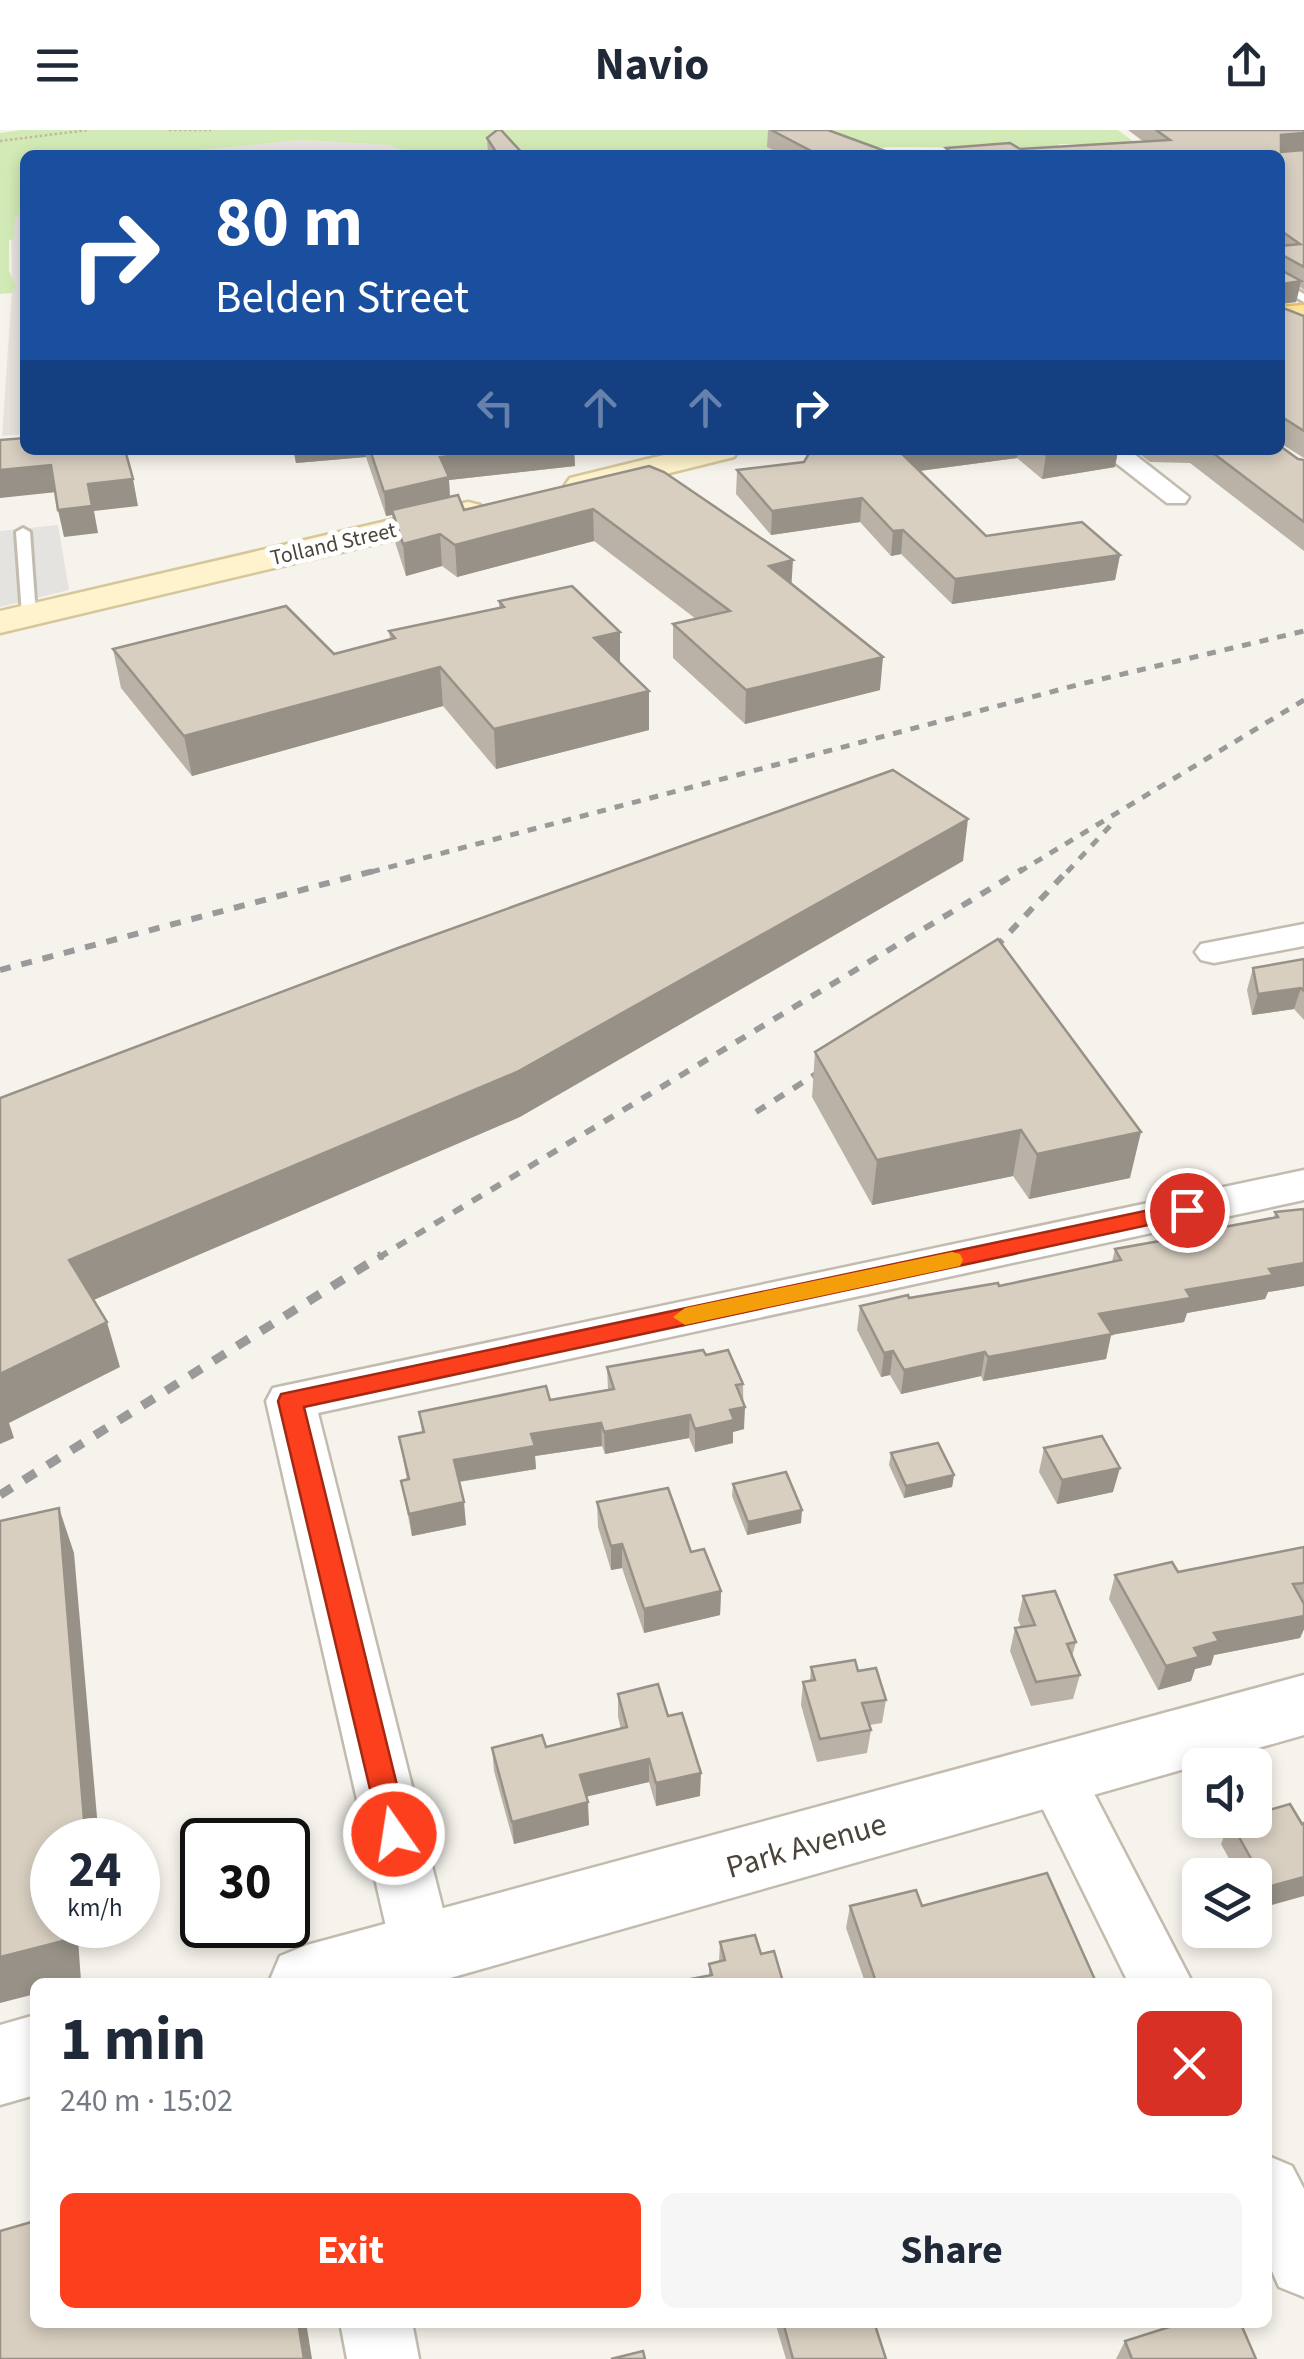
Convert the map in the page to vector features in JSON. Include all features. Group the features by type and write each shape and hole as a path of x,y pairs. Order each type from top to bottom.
{"main road":[{"path":"549,492 703,455"},
{"name":"Tolland Street","path":"15,618 493,506"}],"street":[{"path":"1119,455 1176,496"},
{"path":"1214,952 1304,936"},
{"path":"422,1953 290,1401 1304,1185"},
{"name":"Park Avenue","path":"327,1978 1304,1705"},
{"path":"1055,1774 1160,1978"},
{"path":"0,2065 30,2056"},
{"path":"1272,2198 1304,2262"},
{"path":"377,2328 383,2359"}],"lane":[{"path":"15,618 22,532"}],"path":[{"path":"0,141 88,130"},
{"path":"168,130 210,130"}],"shaded area":[{"path":"301,140 389,145 401,150 203,150"},
{"path":"20,214 20,434 2,436 12,292 11,219"},
{"path":"58,525 69,590 0,607 0,531"}],"green space":[{"path":"1118,130 1138,145 1059,144 1058,150 401,150 389,145 301,140 203,150 20,150 20,214 15,217 14,239 9,240 9,271 16,286 12,293 0,294 0,133"}],"building":[{"path":"501,130 519,150 495,150 487,138"},
{"path":"771,130 828,130 882,150 809,150"},
{"path":"1156,130 1304,130 1281,135 1281,150 948,150 946,148 1010,143 1020,149 1170,140"},
{"path":"1304,150 1304,267 1285,257 1285,246 1300,244 1285,234 1285,152"},
{"path":"1285,272 1301,281 1285,284"},
{"path":"1285,309 1304,316 1304,431 1285,419"},
{"path":"20,438 20,455 126,455 133,479 88,484 92,506 58,510 51,465 0,470 0,440"},
{"path":"1285,450 1304,460 1304,522 1216,455 1285,455"},
{"path":"372,455 459,455 440,457 449,477 384,492"},
{"path":"808,455 903,455 986,536 1082,522 1120,555 955,579 903,530 893,531 862,498 772,511 737,470 804,462"},
{"path":"649,466 664,472 793,560 769,566 883,657 746,690 673,624 730,611 593,509 455,545 440,534 403,544 392,510 458,495 464,510"},
{"path":"572,586 620,632 594,638 649,691 494,729 440,667 184,736 113,649 286,606 334,654 395,638 389,631 504,607 499,601"},
{"path":"893,770 968,819 517,1072 69,1260 107,1322 0,1374 0,1098 398,948"},
{"path":"998,939 1141,1132 1037,1154 1021,1130 877,1160 815,1052"},
{"path":"1304,959 1304,991 1301,988 1258,994 1253,968"},
{"path":"1304,1209 1304,1263 1269,1269 1273,1275 1186,1290 1191,1298 1099,1314 1112,1334 988,1357 985,1352 904,1370 893,1351 884,1353 860,1306 908,1295 909,1298 998,1283 999,1286 1121,1260 1115,1249 1278,1217 1275,1212"},
{"path":"703,1350 706,1355 728,1350 743,1384 736,1385 745,1407 730,1410 734,1420 695,1429 690,1415 604,1432 601,1423 531,1434 535,1446 454,1460 464,1502 409,1514 401,1481 409,1479 399,1437 424,1432 419,1412 546,1386 550,1400 614,1389 607,1367"},
{"path":"1102,1436 1120,1468 1062,1480 1044,1448"},
{"path":"938,1443 954,1475 906,1486 891,1453"},
{"path":"786,1472 802,1510 748,1522 733,1484"},
{"path":"668,1488 691,1552 704,1549 721,1591 644,1609 622,1544 611,1546 597,1502"},
{"path":"59,1508 84,1818 30,1818 30,1948 35,1948 0,1957 0,1521"},
{"path":"1304,1547 1304,1583 1293,1584 1304,1604 1304,1616 1214,1633 1219,1641 1194,1648 1199,1657 1166,1666 1115,1575 1172,1562 1178,1572"},
{"path":"1055,1591 1076,1642 1067,1644 1080,1675 1036,1682 1015,1628 1035,1625 1023,1596"},
{"path":"855,1660 858,1671 876,1668 886,1700 862,1703 871,1730 820,1739 803,1682 815,1680 811,1667"},
{"path":"658,1684 668,1716 682,1713 701,1773 656,1783 649,1759 580,1775 588,1802 512,1822 492,1748 542,1735 546,1747 627,1727 618,1694"},
{"path":"1290,1804 1304,1823 1304,1877 1272,1886 1272,1858 1251,1858 1240,1838 1272,1838 1272,1809"},
{"path":"1047,1873 1094,1978 875,1978 850,1906 916,1890 922,1906"},
{"path":"755,1935 761,1954 774,1951 782,1978 696,1978 712,1975 709,1964 725,1960 720,1942"},
{"path":"30,2222 30,2328 299,2328 304,2359 0,2359 0,2231"},
{"path":"785,2328 876,2328 886,2359 793,2359"},
{"path":"1166,2328 1243,2328 1256,2359 1132,2359 1125,2341"},
{"path":"643,2351 645,2359 611,2359"}],"railway":[{"path":"371,872 1081,684 1304,631"},
{"path":"1019,872 1304,700"},
{"path":"1067,872 1110,826"},
{"path":"0,970 381,869"},
{"path":"378,1258 1023,869"},
{"path":"980,964 1069,869"},
{"path":"756,1112 835,1062"},
{"path":"0,1495 382,1255"}],"slow traffic":[{"path":"685,1317 952,1260"}],"route":[{"path":"394,1834 290,1401 1187,1210"}]}
